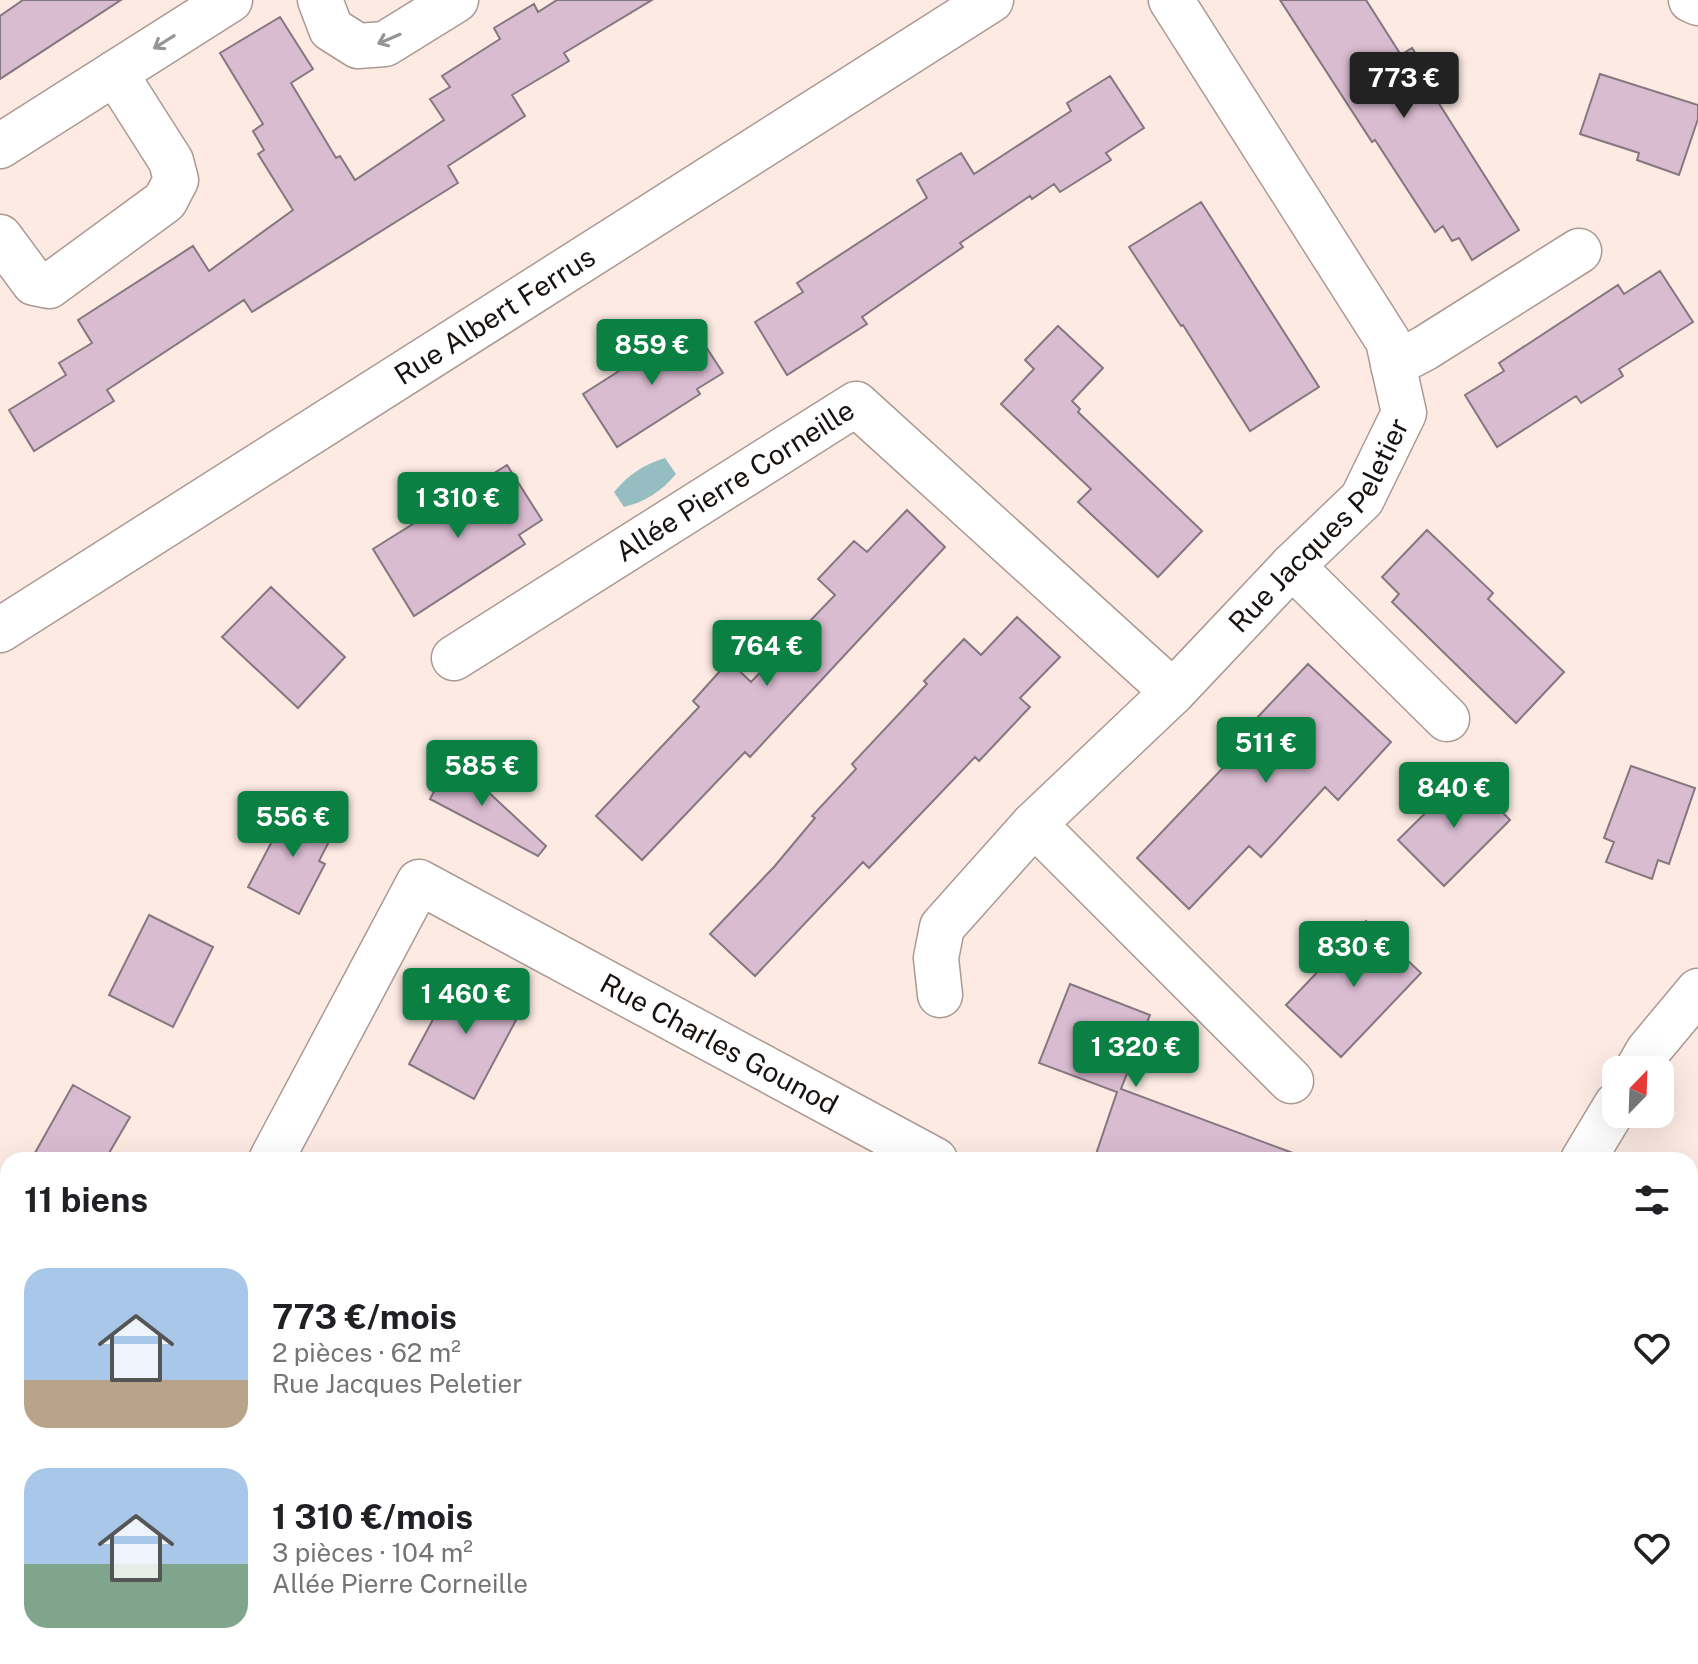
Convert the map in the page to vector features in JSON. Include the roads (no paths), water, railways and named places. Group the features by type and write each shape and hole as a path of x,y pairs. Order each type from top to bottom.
{"street":[{"path":"0,146 230,0"},
{"path":"320,0 331,29 358,46 385,44 456,0"},
{"name":"Rue Albert Ferrus","path":"0,630 991,0"},
{"name":"Rue Jacques Peletier","path":"940,995 936,958 942,927 1034,824 1173,692 1292,566 1362,499 1404,413 1388,341 1171,0"},
{"path":"1691,0 1698,3"},
{"path":"0,237 34,283 49,286 165,201 176,180 171,161 115,73"},
{"path":"1393,365 1579,251"},
{"name":"Allée Pierre Corneille","path":"454,658 856,404 1173,692"},
{"path":"1292,566 1447,719"},
{"path":"1034,824 1291,1081"},
{"name":"Rue Charles Gounod","path":"275,1152 419,882 920,1152"},
{"path":"1645,1056 1698,991"},
{"path":"1588,1152 1602,1128"}],"water":[{"path":"665,458 676,474 653,495 624,507 614,492 637,471"}]}
